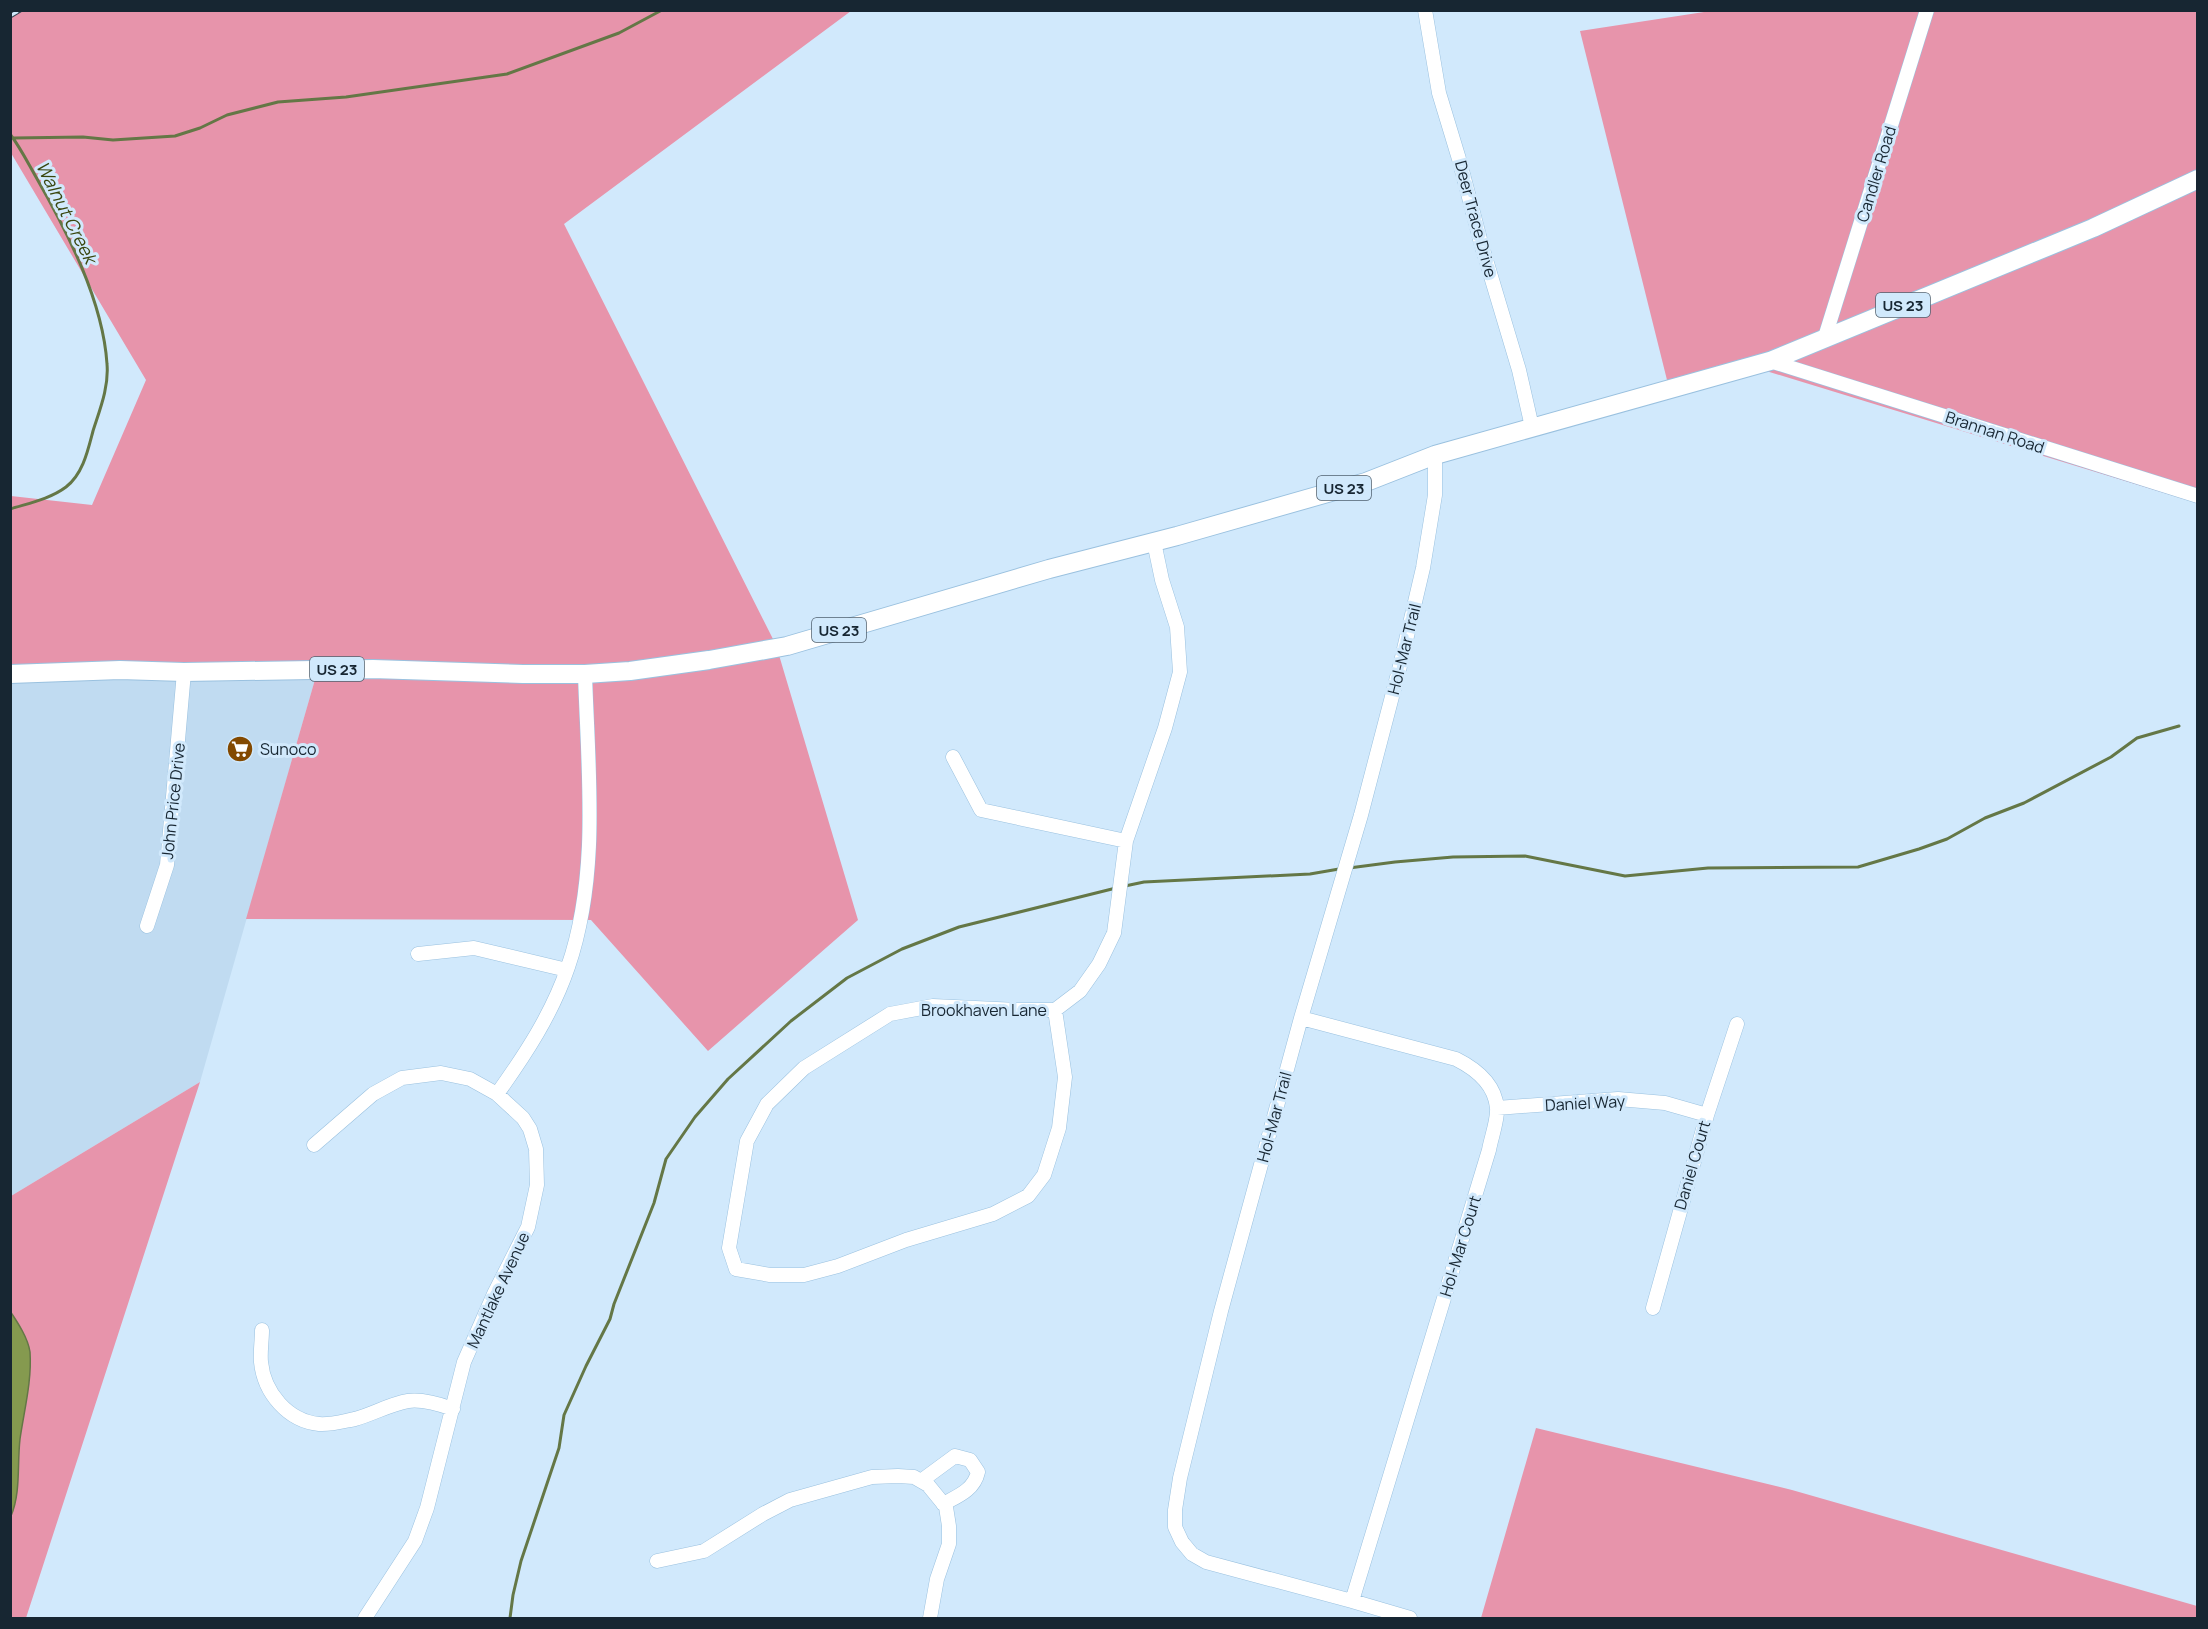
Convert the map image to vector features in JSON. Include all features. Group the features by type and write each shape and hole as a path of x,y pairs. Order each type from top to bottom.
{"main road":[{"name":"US 23","path":"10,674 120,670 184,672 373,669 585,674 641,670 787,645 1049,569 1366,482 1435,455 1770,361 2093,228 2198,180"}],"street":[{"name":"Deer Trace Drive","path":"1425,10 1439,93 1519,370 1532,427"},
{"name":"Candler Road","path":"1825,337 1927,10"},
{"name":"Brannan Road","path":"1770,361 2198,496"},
{"name":"Hol-Mar Trail","path":"1410,1618 1206,1562 1192,1554 1182,1542 1175,1527 1175,1510 1197,1407 1301,1018 1361,815 1421,579 1435,495 1435,455"},
{"name":"Brookhaven Lane","path":"1055,1010 1065,1077 1059,1128 1044,1175 1028,1196 993,1214 906,1240 838,1266 804,1275 770,1275 736,1269 729,1248 747,1141 767,1104 804,1068 890,1014 933,1006 1055,1010 1080,991 1099,964 1114,933 1126,841 1164,728 1180,672 1177,627 1162,580 1154,542"},
{"name":"John Price Drive","path":"147,927 166,865 184,672"},
{"path":"497,1094 530,1047 567,970 577,939 586,886 590,822 585,674"},
{"path":"953,757 981,810 1126,841"},
{"path":"418,954 474,948 567,970"},
{"path":"1301,1018 1456,1059 1468,1065 1487,1081 1497,1108"},
{"name":"Daniel Court","path":"1653,1308 1707,1115 1737,1024"},
{"name":"Mantlake Avenue","path":"314,1145 373,1094 402,1078 441,1073 470,1079 497,1094 523,1118 530,1129 536,1149 537,1185 528,1227 494,1294 464,1362 427,1508 415,1541 365,1618"},
{"name":"Daniel Way","path":"1497,1108 1618,1099 1665,1103 1707,1115"},
{"name":"Hol-Mar Court","path":"1352,1601 1489,1150 1497,1108"},
{"path":"262,1330 261,1364 272,1397 298,1418 320,1424 330,1424 357,1418 408,1401 437,1404 453,1409"},
{"path":"921,1481 955,1456 970,1460 978,1472 973,1485 963,1494 943,1504"},
{"path":"657,1561 704,1551 762,1514 790,1500 872,1477 914,1478 928,1485 943,1504 949,1526 949,1544 937,1579 930,1618"}],"shaded area":[{"path":"1717,10 2197,11 2197,503 1750,366 1668,384 1580,31"},
{"path":"10,11 851,11 564,224 776,645 858,920 708,1051 591,920 246,919 316,676 11,671 11,496 92,505 146,380 11,153"},
{"path":"318,669 200,1082 11,1196 11,671"},
{"path":"200,1082 26,1618 11,1618 11,1196"},
{"path":"10,1311 27,1341 30,1352 29,1385 20,1439 17,1488 11,1516"},
{"path":"1536,1428 1792,1490 2197,1606 2197,1618 1481,1618"}],"waterway":[{"path":"14,138 83,137 113,140 175,136 200,128 227,115 278,102 346,97 507,74 619,33 662,10"},
{"name":"Walnut Creek","path":"10,134 48,198 82,267 99,316 107,364 101,406 87,454 77,475 72,482 53,495 10,509"},
{"path":"1349,868 1453,857 1525,856 1625,876 1708,868 1858,867 1947,839 1985,818 2024,803 2111,757 2137,738 2179,726"},
{"path":"1125,886 1144,882 1310,874 1339,869"},
{"path":"510,1618 521,1561 559,1448 564,1415 610,1319 654,1203 666,1159 695,1117 728,1079 791,1021 847,978 902,949 959,927 1116,888"}],"railway":[{"path":"10,16 20,10"}],"place":[{"name":"Sunoco","path":"240,749"}]}
